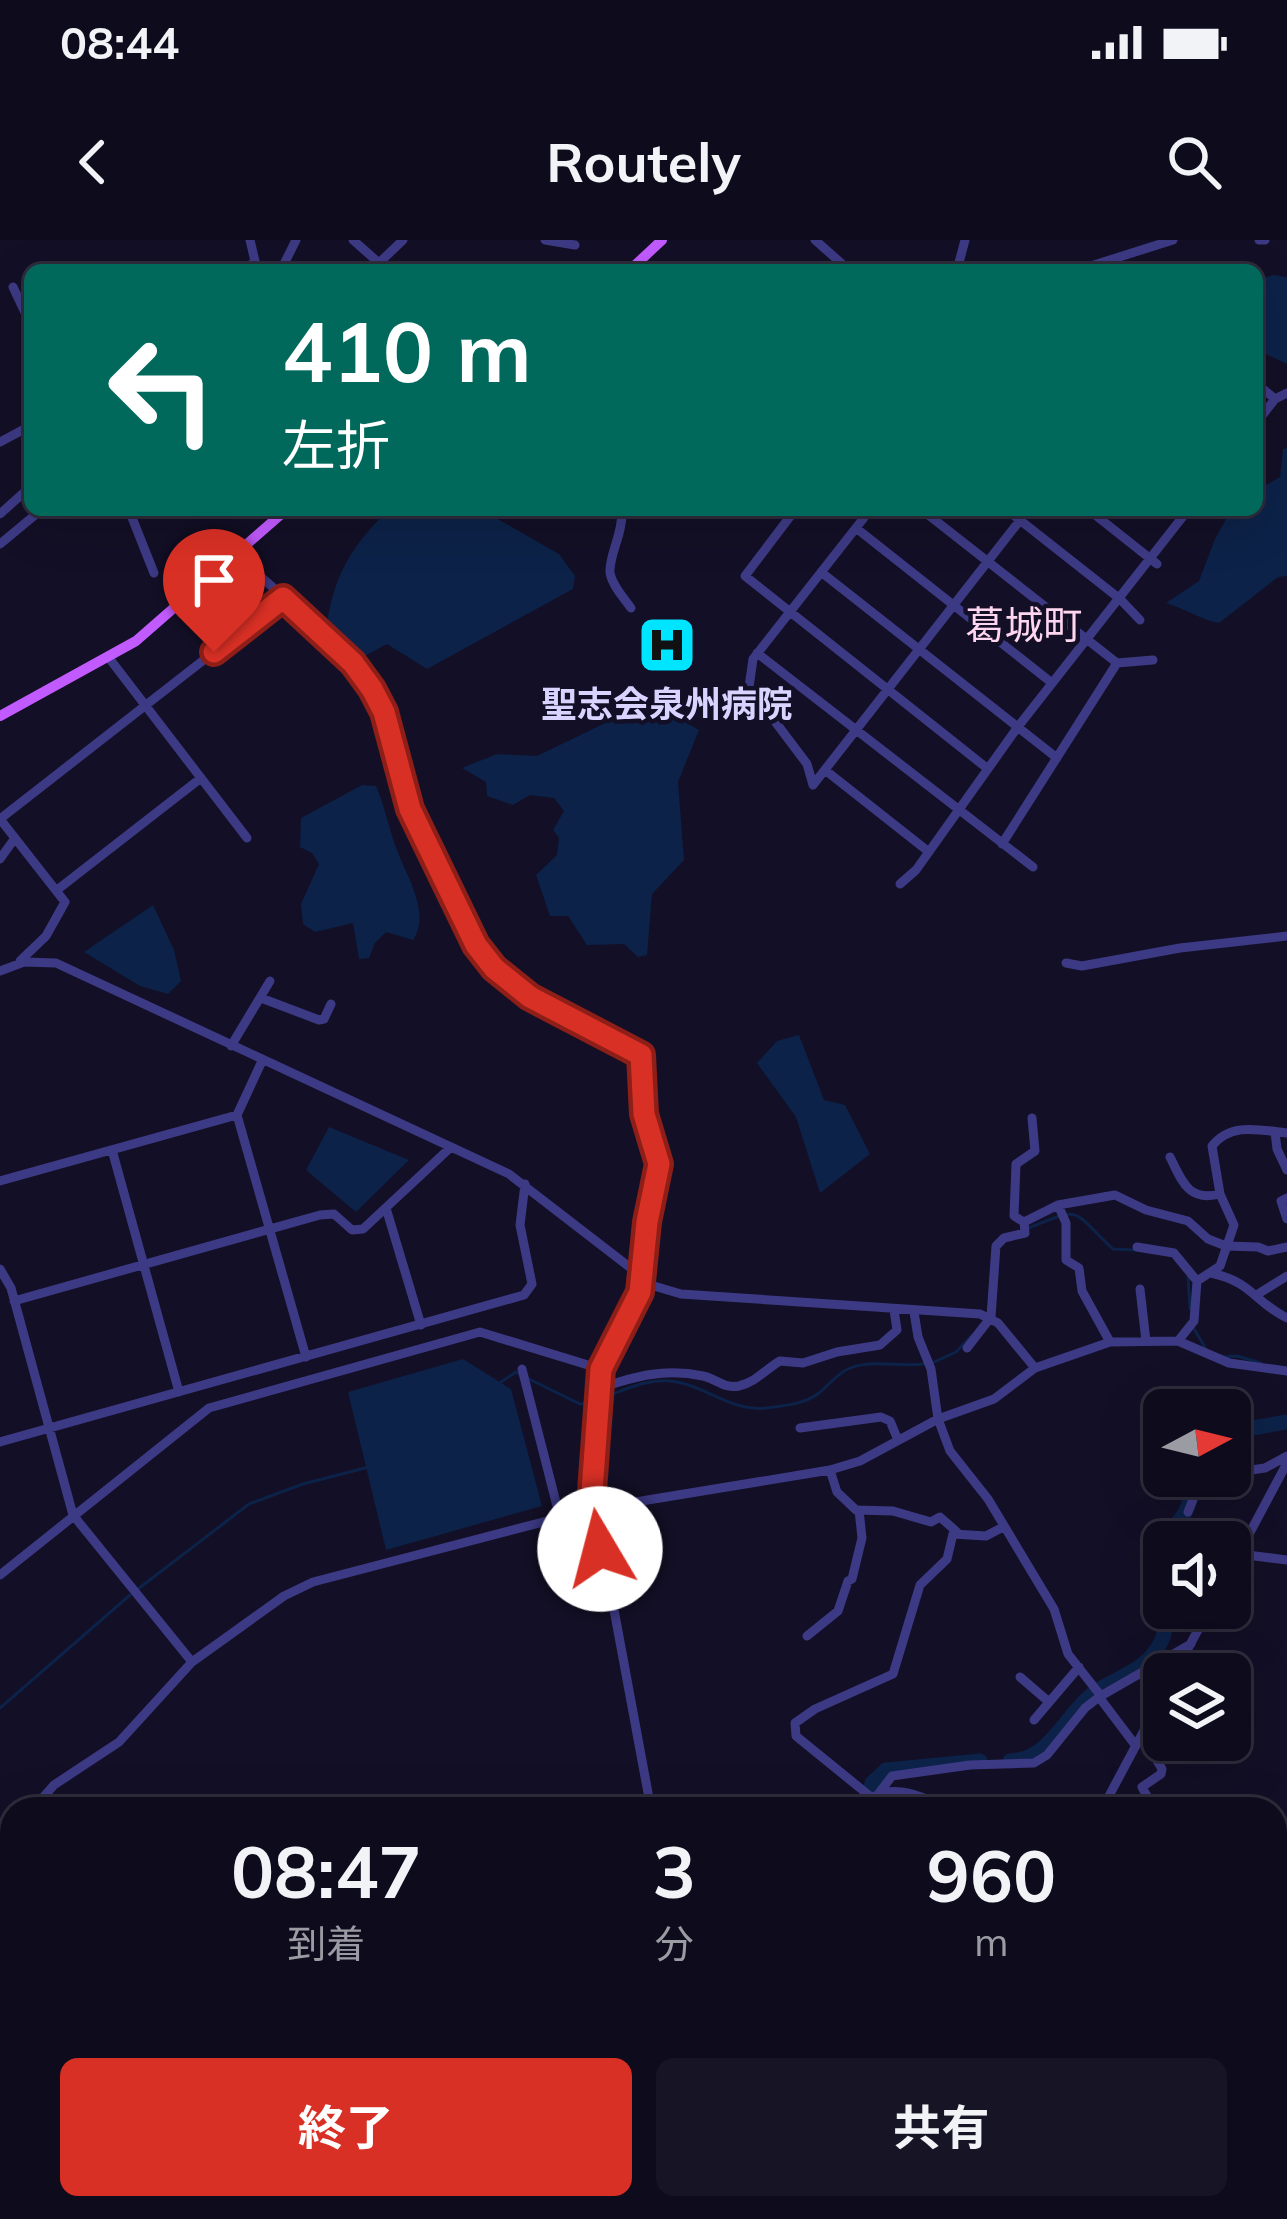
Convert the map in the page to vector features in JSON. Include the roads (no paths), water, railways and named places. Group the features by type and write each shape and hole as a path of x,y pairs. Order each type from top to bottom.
{"main road":[{"path":"636,264 662,240"},
{"path":"0,716 109,658 149,631 279,516"}],"street":[{"path":"353,240 379,263 403,240"},
{"path":"544,240 575,245"},
{"path":"815,240 842,264"},
{"path":"1097,264 1173,240"},
{"path":"13,287 24,310"},
{"path":"1263,390 1275,399"},
{"path":"1263,414 1287,393"},
{"path":"0,514 24,492"},
{"path":"0,544 34,516"},
{"path":"130,516 154,573"},
{"path":"622,516 622,534 610,568 631,608"},
{"path":"790,516 745,576 988,769"},
{"path":"865,516 757,652 749,687 807,764 813,785 1023,516"},
{"path":"930,516 1117,663 1153,660"},
{"path":"1015,516 1140,620"},
{"path":"1097,516 1154,561"},
{"path":"900,884 929,852 1052,683 1154,561 1179,516"},
{"path":"856,528 1052,683"},
{"path":"236,555 353,663 372,689 384,712 410,809 476,945 494,968 530,997 641,1055 644,1114 659,1164 634,1308 601,1369 593,1510 649,1797"},
{"path":"821,572 1057,758"},
{"path":"16,965 46,936 64,909 57,890 0,819 283,598"},
{"path":"757,652 1033,867"},
{"path":"109,658 247,838"},
{"path":"1002,844 1117,663"},
{"path":"825,770 929,852"},
{"path":"57,890 201,778"},
{"path":"0,859 15,838"},
{"path":"1066,963 1082,966 1180,948 1287,936"},
{"path":"0,971 40,961 56,963 451,1148 525,1184 654,1286 681,1294 991,1317 1035,1368"},
{"path":"231,1046 270,981"},
{"path":"261,998 319,1020 331,1004"},
{"path":"262,1061 238,1115 306,1357"},
{"path":"0,1181 238,1115"},
{"path":"1024,1222 1014,1216 1016,1164 1035,1151 1033,1118"},
{"path":"1197,1281 1220,1266 1234,1225 1220,1194 1215,1140 1242,1128 1281,1132 1277,1149 1287,1170"},
{"path":"14,1301 329,1213 352,1230 363,1229 451,1148"},
{"path":"112,1150 178,1392"},
{"path":"1170,1157 1187,1190 1201,1196 1220,1194"},
{"path":"0,1442 514,1299 531,1288 520,1225 525,1184"},
{"path":"1024,1222 1058,1205 1115,1195 1146,1210 1188,1221 1208,1239 1226,1246 1258,1246 1268,1251 1287,1247"},
{"path":"1287,1198 1281,1201 1287,1219"},
{"path":"1058,1205 1066,1223 1066,1260 1078,1268 1082,1291 1110,1342"},
{"path":"386,1208 421,1325"},
{"path":"967,1348 991,1317 996,1246 1004,1238 1025,1233 1024,1222"},
{"path":"1137,1247 1174,1252 1197,1281 1194,1321 1178,1341"},
{"path":"0,1269 7,1277 73,1514 192,1662"},
{"path":"1210,1272 1239,1280 1270,1310 1287,1318"},
{"path":"1258,1294 1287,1276"},
{"path":"1140,1289 1146,1341"},
{"path":"599,1388 660,1371 739,1386 780,1361 803,1363 880,1345 896,1330 894,1310"},
{"path":"914,1312 950,1451 988,1498 1054,1609 1068,1654 1136,1746"},
{"path":"0,1575 197,1414 223,1402 480,1332 601,1369"},
{"path":"44,1797 119,1742 192,1662 296,1588 593,1510 860,1461 938,1419 994,1399 1035,1368 1110,1342 1178,1341 1228,1363 1287,1371"},
{"path":"522,1369 560,1518"},
{"path":"800,1428 881,1417 890,1421 898,1440"},
{"path":"1251,1470 1287,1459"},
{"path":"1251,1530 1287,1459"},
{"path":"830,1470 837,1492 859,1510 893,1511 931,1522 940,1517 957,1532 986,1536 1003,1527"},
{"path":"1189,1512 1194,1497"},
{"path":"807,1636 838,1611 852,1579 862,1538 859,1510"},
{"path":"922,1797 905,1790 875,1794 796,1736 795,1723 815,1708 893,1674 920,1585 946,1559 957,1532"},
{"path":"1251,1556 1287,1560"},
{"path":"1186,1653 1199,1629"},
{"path":"872,1797 892,1776 970,1765 1034,1763 1100,1696 1191,1644"},
{"path":"1034,1720 1079,1667"},
{"path":"1020,1677 1049,1702"},
{"path":"1108,1797 1143,1732"},
{"path":"1147,1797 1142,1787 1161,1774 1158,1761"}],"water":[{"path":"1287,277 1287,364 1263,353 1263,278"},
{"path":"1287,448 1287,576 1278,577 1219,623 1166,603 1199,581 1228,516 1263,516 1263,487 1280,477 1283,449"},
{"path":"382,516 492,516 559,554 575,576 573,589 427,669 387,644 363,657 327,623 335,589 364,536"},
{"path":"661,696 682,720 699,730 678,782 684,860 652,894 647,955 638,957 624,944 587,945 568,916 550,916 536,875 557,855 559,838 553,830 564,811 554,798 530,795 513,805 487,796 486,782 462,768 497,754 537,756"},
{"path":"362,785 376,786 416,895 419,918 413,940 386,932 369,958 359,959 353,923 315,932 303,924 301,904 319,864 300,847 301,818"},
{"path":"153,905 174,950 181,981 168,994 140,986 84,952"},
{"path":"799,1035 824,1100 845,1105 870,1154 820,1193 796,1117 757,1063 777,1041"},
{"path":"329,1127 409,1160 356,1212 306,1170"},
{"path":"463,1359 511,1389 542,1506 386,1550 348,1392"}],"waterway":[{"path":"1026,1229 1075,1215 1113,1249 1135,1250"},
{"path":"1188,1277 1190,1309"},
{"path":"1194,1329 1205,1347"},
{"path":"932,1363 956,1352 972,1335"},
{"path":"1223,1357 1261,1363"},
{"path":"529,1379 580,1404 646,1383 670,1381 741,1406 766,1408 807,1400 856,1366 923,1364"},
{"path":"498,1384 516,1372 521,1375"},
{"path":"1251,1428 1287,1422"},
{"path":"138,1589 249,1504 369,1467"},
{"path":"1178,1521 1190,1497"},
{"path":"0,1708 130,1595"},
{"path":"1010,1761 1048,1744 1086,1700 1149,1659 1164,1629"},
{"path":"869,1797 872,1783 886,1770 980,1761"}],"place":[{"name":"聖志会泉州病院","path":"667,645"}],"district":[{"name":"葛城町","path":"1024,625"}]}
